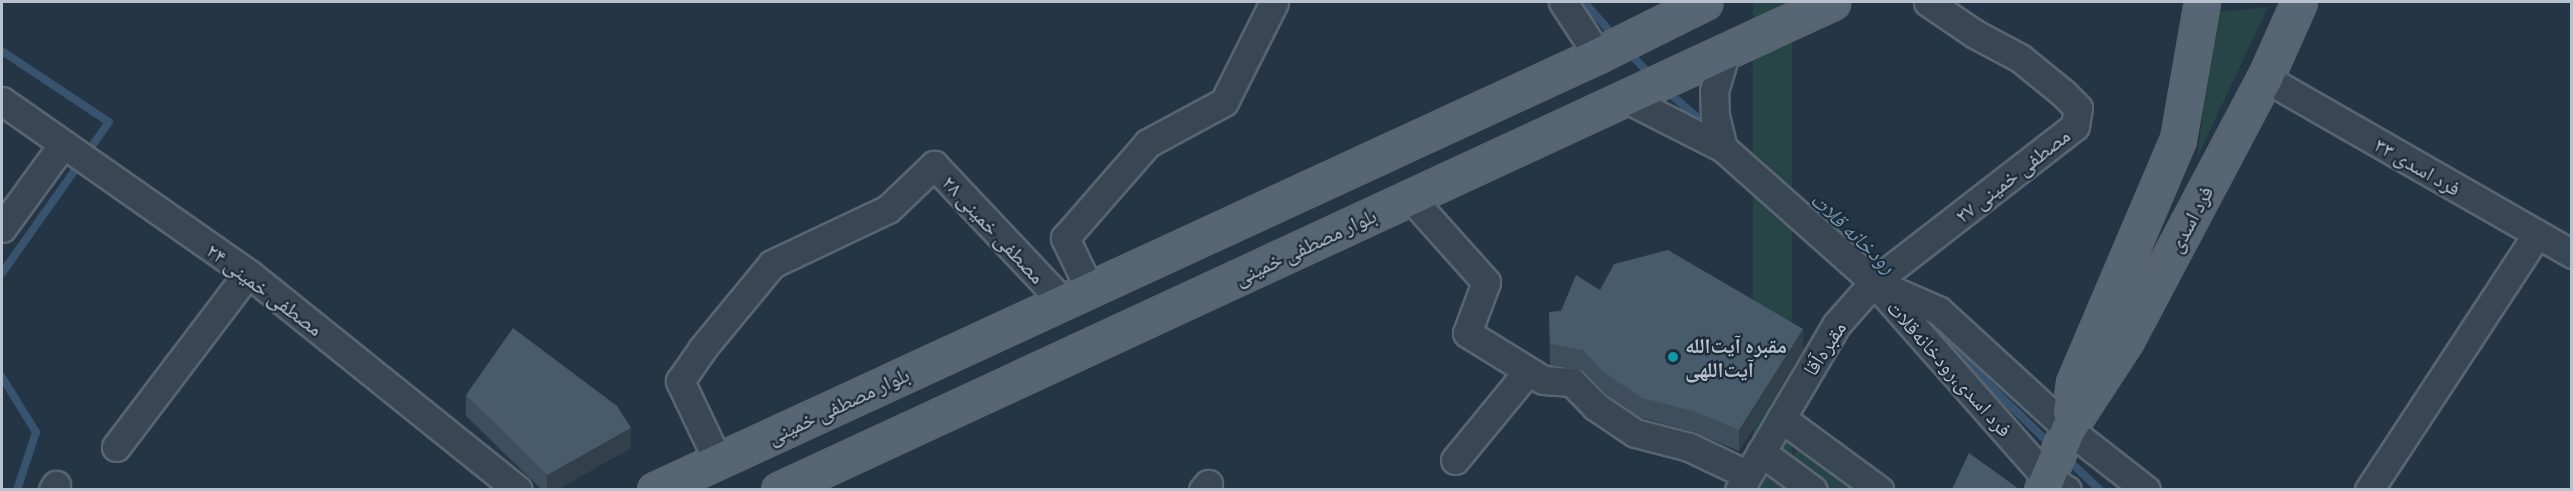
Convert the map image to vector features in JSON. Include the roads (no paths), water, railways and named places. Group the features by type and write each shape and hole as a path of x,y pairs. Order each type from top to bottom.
{"main road":[{"name":"بلوار مصطفی خمینی","path":"656,489 1600,54 1705,2"},
{"name":"بلوار مصطفی خمینی","path":"777,489 1832,2"},
{"path":"2181,2 2196,44"},
{"name":"فرد اسدی","path":"2052,485 2068,429 2074,383 2178,138 2202,2"},
{"name":"فرد اسدی","path":"2068,429 2126,340 2265,78 2299,2"},
{"path":"756,443 777,489"}],"street":[{"path":"1076,296 1065,238 1148,143 1224,102 1274,2"},
{"path":"1563,2 1600,54"},
{"name":"مصطفی خمینی ۲۷","path":"1874,282 2075,126 2078,108 2063,93 2020,58 1975,34 1929,2"},
{"path":"1723,148 1715,117 1714,91 1725,51"},
{"name":"فرد اسدی ۳۳","path":"2265,78 2571,254"},
{"path":"1624,97 1723,148 1874,282"},
{"name":"مصطفی خمینی ۲۴","path":"2,101 248,273 518,489"},
{"path":"2,228 63,144"},
{"name":"مصطفی خمینی ۲۸","path":"718,461 680,381 772,264 888,209 934,165 1076,296"},
{"path":"1410,197 1486,282 1467,333 1542,380 1572,382 1595,406 1635,433 1689,447 1813,489"},
{"path":"2369,489 2536,234"},
{"path":"116,447 248,273"},
{"name":"مقبره‌آقا","path":"1757,470 1791,426 1836,326 1874,282"},
{"name":"فرد اسدی،رودخانه‌قلات","path":"1874,282 1938,310 2068,429 2146,489"},
{"name":"فرد اسدی،رودخانه‌قلات","path":"1874,282 2052,485"},
{"path":"1455,460 1528,371"},
{"path":"1791,426 1879,489"}],"waterway":[{"name":"رودخانه قلات","path":"1584,2 1615,37"},
{"name":"رودخانه قلات","path":"1626,49 1652,77"},
{"path":"2,51 109,122 2,273"},
{"name":"رودخانه قلات","path":"1663,88 1710,128"},
{"name":"رودخانه قلات","path":"1933,330 2053,447"},
{"path":"2,377 36,432 17,490"},
{"name":"رودخانه قلات","path":"2065,457 2100,490"}],"place":[{"name":"مقبره آیت‌الله آیت‌اللهی","path":"1673,357"}]}
